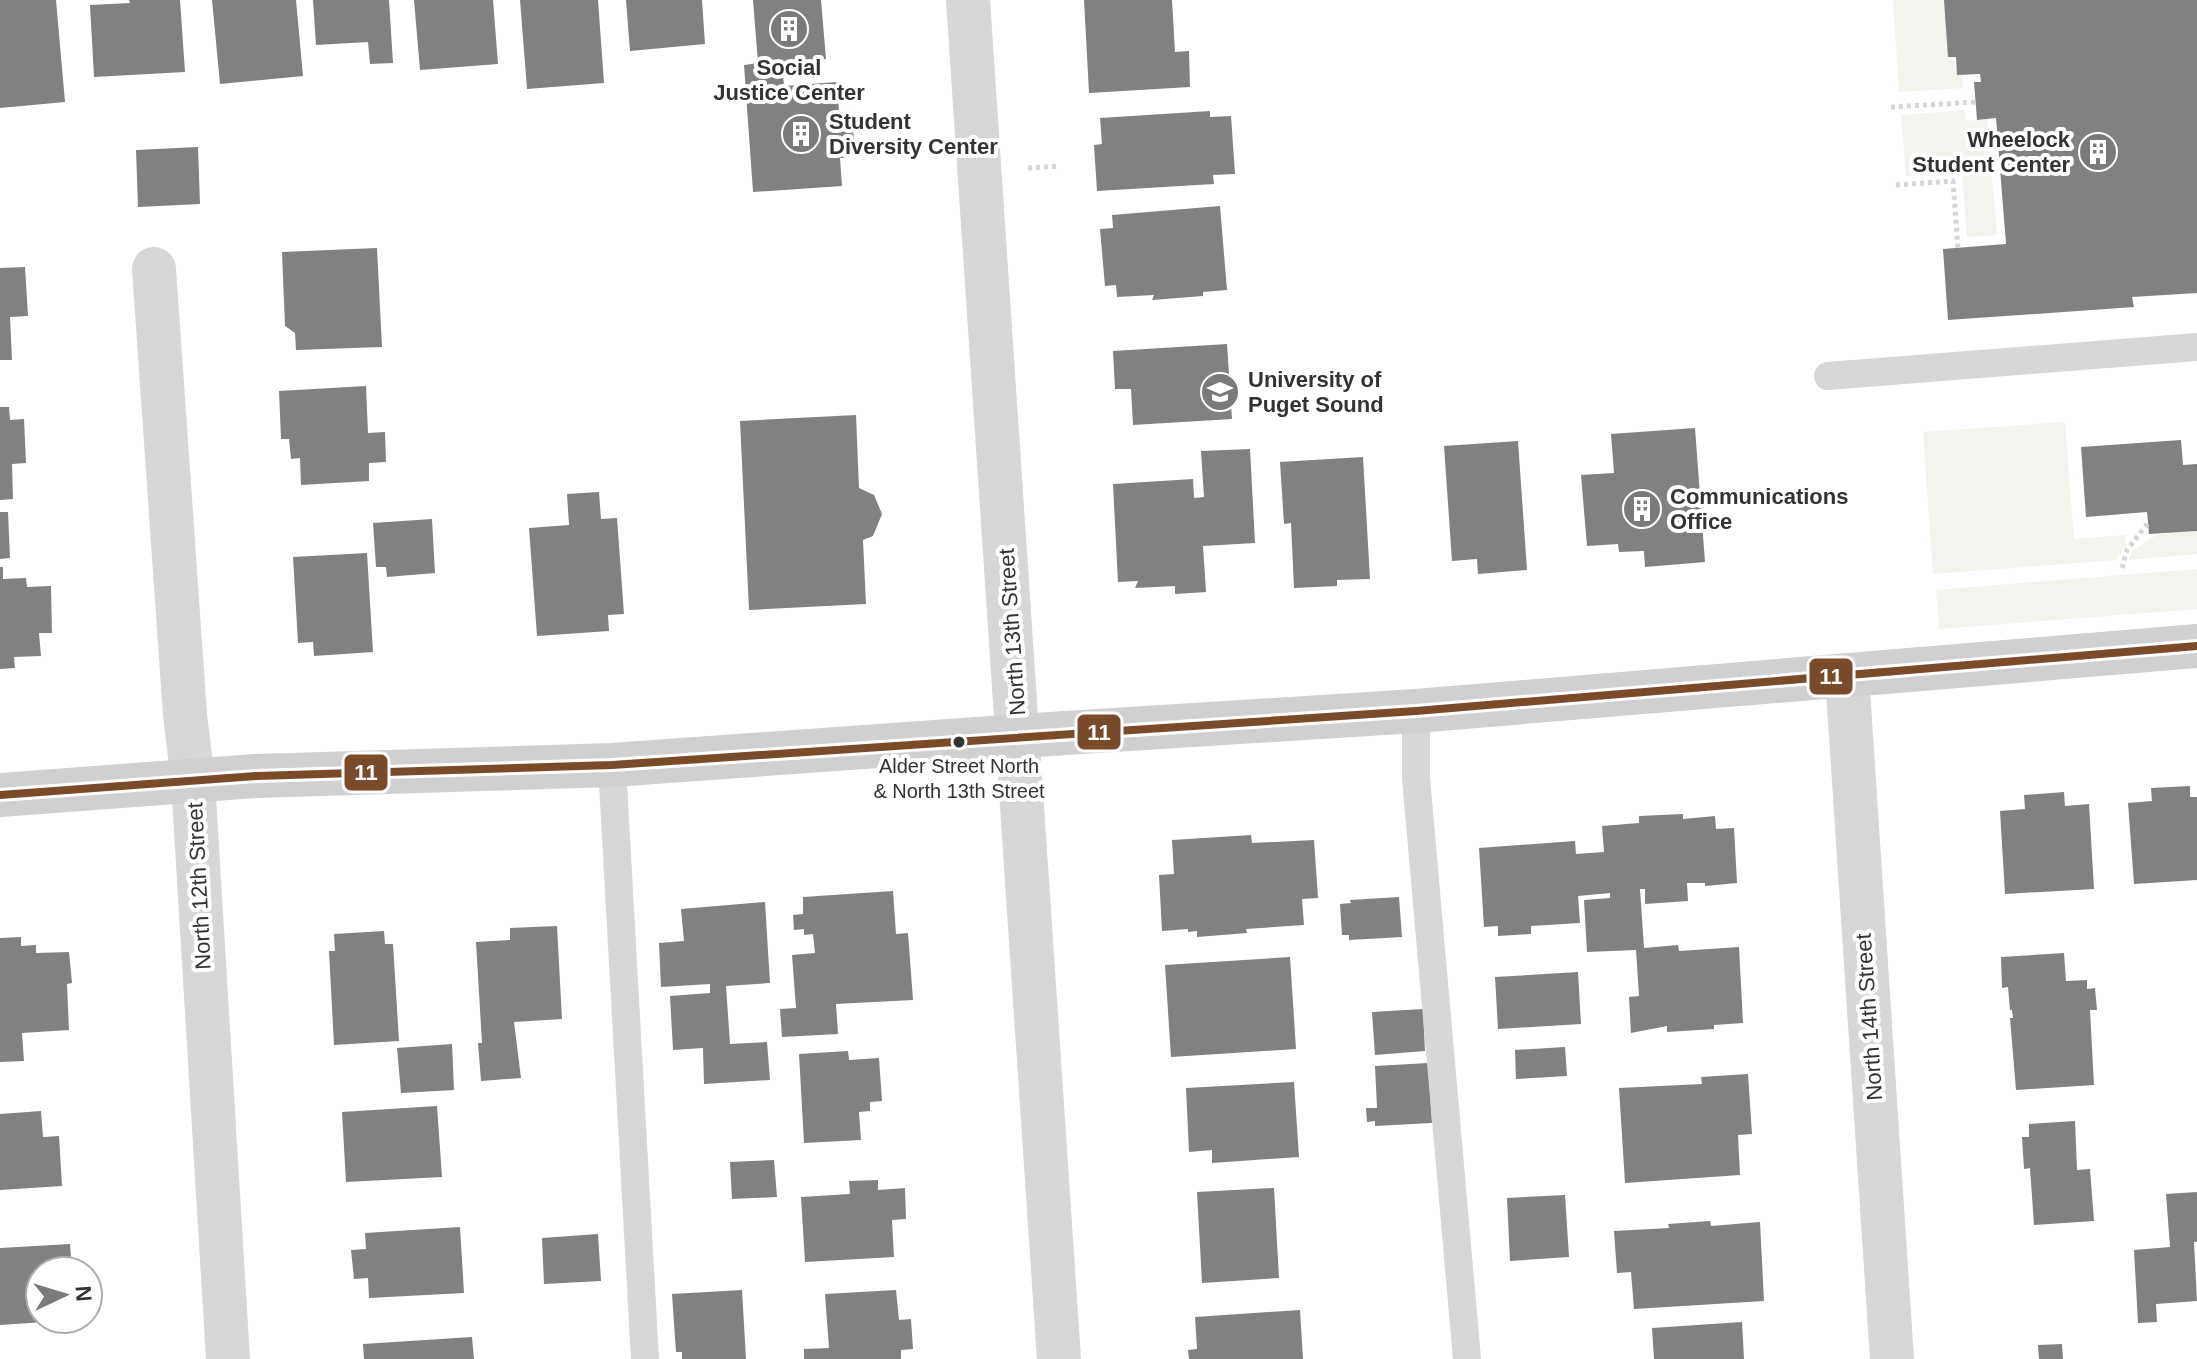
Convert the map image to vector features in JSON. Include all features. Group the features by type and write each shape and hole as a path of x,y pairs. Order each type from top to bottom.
{"street":[{"name":"North 13th Street","path":"968,0 1059,1359"},
{"name":"North 12th Street","path":"154,269 185,715 193,781 228,1359"},
{"path":"0,795 256,776 612,765 1416,711 2197,646"},
{"name":"North 14th Street","path":"1847,675 1892,1359"}],"lane":[{"path":"1828,376 2197,347"},
{"path":"1416,711 1416,778 1467,1359"},
{"path":"612,765 645,1359"}],"path":[{"path":"1891,107 1976,102"},
{"path":"1896,185 1953,181 1958,248"},
{"path":"2122,568 2127,550 2148,523"}],"shaded area":[{"path":"1893,0 1944,0 1957,75 1962,75 1963,88 1899,92"},
{"path":"1965,110 1966,121 1987,119 1997,235 1967,237 1962,172 1906,176 1901,115"},
{"path":"2065,422 2074,539 2125,535 2126,546 2116,560 1933,574 1923,432"},
{"path":"2197,531 2197,554 2129,560 2132,551 2158,534"},
{"path":"2197,569 2197,609 1939,629 1936,590"}],"building":[{"path":"0,0 56,0 65,102 0,108"},
{"path":"129,0 180,0 185,72 94,77 90,5 130,3"},
{"path":"212,0 296,0 303,76 220,84"},
{"path":"313,0 389,0 393,63 370,64 368,42 316,45"},
{"path":"414,0 493,0 498,64 420,70"},
{"path":"520,0 598,0 604,83 527,89"},
{"path":"626,0 702,0 705,44 630,51"},
{"name":"Student Diversity Center","path":"753,0 821,0 826,59 773,63 782,63 784,86 837,82 839,112 852,111 855,157 840,158 842,186 753,192 744,65 758,63"},
{"path":"1084,0 1172,0 1175,52 1189,51 1190,87 1089,93"},
{"name":"Wheelock Student Center","path":"1944,0 2197,0 2197,293 2132,297 2134,307 1948,320 1943,249 2006,244 1996,118 1977,120 1974,82 1981,82 1980,74 1957,75 1956,57 1948,57"},
{"path":"1210,111 1210,117 1231,116 1235,174 1213,175 1214,184 1097,191 1094,145 1102,144 1100,118"},
{"path":"198,147 200,204 138,207 136,150"},
{"path":"1220,206 1227,290 1203,292 1203,296 1152,300 1154,295 1117,297 1116,285 1105,286 1100,229 1113,228 1112,215"},
{"path":"377,248 382,347 296,350 295,333 285,326 282,252"},
{"path":"25,267 28,316 10,317 12,360 0,360 0,268"},
{"path":"1227,344 1232,419 1133,425 1131,389 1115,389 1113,351"},
{"path":"366,386 368,433 385,432 386,462 369,463 369,481 301,485 300,458 291,459 289,439 281,439 279,391"},
{"path":"0,407 9,407 10,420 24,419 26,463 12,464 13,499 0,500"},
{"path":"856,415 859,488 874,495 882,514 873,536 863,540 866,604 749,610 740,421"},
{"name":"Communications Office","path":"1695,428 1705,562 1645,567 1644,551 1619,552 1618,544 1587,546 1581,475 1614,473 1611,434"},
{"path":"2181,440 2183,465 2197,464 2197,531 2149,534 2147,512 2086,517 2081,447"},
{"path":"1518,441 1527,570 1478,574 1477,559 1452,561 1444,446"},
{"path":"1250,449 1255,543 1203,546 1206,592 1175,594 1175,586 1135,588 1138,581 1118,582 1113,484 1193,479 1194,498 1204,497 1201,451"},
{"path":"1363,457 1370,579 1337,580 1337,586 1294,588 1291,523 1284,524 1280,462"},
{"path":"599,492 601,519 617,518 624,614 608,615 609,631 537,636 529,528 569,525 567,494"},
{"path":"0,512 8,512 10,558 0,559"},
{"path":"432,519 435,573 387,577 386,567 376,567 373,523"},
{"path":"367,553 373,652 314,656 313,642 298,643 293,557"},
{"path":"0,567 3,567 3,579 26,578 27,587 51,586 52,633 39,633 41,656 14,657 15,668 0,669"},
{"path":"2190,786 2190,797 2197,797 2197,880 2134,884 2128,803 2152,801 2151,788"},
{"path":"2064,792 2065,806 2089,804 2094,889 2005,894 2000,811 2025,809 2024,795"},
{"path":"1683,814 1683,819 1715,816 1716,829 1734,828 1737,883 1705,886 1705,883 1687,883 1688,901 1645,904 1645,889 1640,889 1644,948 1678,945 1679,951 1739,947 1743,1023 1714,1025 1714,1029 1667,1032 1667,1026 1631,1033 1629,997 1639,996 1636,950 1587,952 1584,900 1610,898 1610,893 1578,896 1580,923 1531,926 1531,934 1498,936 1498,926 1484,927 1479,848 1575,841 1576,854 1604,852 1602,826 1639,823 1639,816"},
{"path":"1251,835 1252,843 1314,840 1318,898 1302,899 1304,925 1246,929 1247,933 1197,937 1197,931 1188,932 1188,929 1162,931 1159,875 1174,874 1172,840"},
{"path":"893,891 896,934 908,933 913,1000 836,1004 838,1034 782,1037 780,1009 796,1008 792,955 815,953 813,934 804,935 804,929 794,930 793,915 803,914 803,897"},
{"path":"1399,897 1402,937 1349,940 1349,935 1342,935 1340,904 1351,903 1350,900"},
{"path":"765,902 770,983 726,986 730,1044 767,1042 770,1080 704,1084 703,1048 673,1050 670,996 710,993 710,984 661,987 659,943 684,941 681,909"},
{"path":"557,926 562,1019 514,1022 521,1078 481,1081 476,942 510,940 510,928"},
{"path":"384,931 385,944 393,944 399,1041 334,1045 329,951 335,951 334,934"},
{"path":"21,937 21,946 36,945 36,953 69,952 72,983 67,984 69,1030 22,1033 24,1061 0,1062 0,938"},
{"path":"2064,953 2066,981 2087,980 2087,989 2095,988 2097,1010 2090,1010 2094,1085 2016,1090 2010,1018 2013,1018 2008,987 2002,988 2001,957"},
{"path":"1290,957 1296,1049 1171,1057 1165,965"},
{"path":"1578,972 1581,1024 1498,1029 1495,977"},
{"path":"1423,1009 1425,1051 1375,1055 1372,1012"},
{"path":"452,1044 454,1090 401,1093 397,1048"},
{"path":"1565,1047 1567,1076 1516,1079 1515,1050"},
{"path":"848,1051 849,1060 879,1058 882,1101 870,1102 870,1111 859,1112 861,1140 804,1143 799,1054"},
{"path":"1428,1063 1432,1123 1375,1126 1375,1121 1367,1122 1366,1108 1377,1108 1375,1066"},
{"path":"1748,1074 1752,1134 1738,1135 1740,1175 1625,1183 1619,1088 1702,1084 1701,1077"},
{"path":"1294,1082 1299,1157 1212,1163 1212,1150 1189,1152 1186,1088"},
{"path":"437,1106 442,1177 346,1182 342,1112"},
{"path":"41,1111 43,1137 59,1136 62,1186 0,1190 0,1114"},
{"path":"2075,1121 2077,1170 2090,1169 2094,1221 2034,1225 2030,1168 2024,1169 2022,1137 2029,1137 2029,1124"},
{"path":"774,1160 777,1197 732,1199 730,1162"},
{"path":"878,1180 878,1190 905,1188 906,1219 892,1220 894,1257 805,1262 801,1197 850,1194 849,1181"},
{"path":"1274,1188 1279,1278 1202,1283 1197,1192"},
{"path":"2197,1192 2197,1242 2194,1242 2197,1301 2156,1304 2157,1322 2138,1323 2134,1250 2170,1247 2166,1194"},
{"path":"1565,1195 1569,1257 1510,1261 1507,1198"},
{"path":"1710,1221 1711,1226 1760,1222 1764,1301 1634,1309 1631,1272 1617,1273 1614,1231 1669,1228 1668,1224"},
{"path":"460,1227 464,1293 369,1298 368,1278 354,1279 351,1250 366,1249 365,1233"},
{"path":"598,1234 601,1281 544,1284 542,1238"},
{"path":"70,1244 71,1255 24,1255 24,1323 0,1325 0,1248"},
{"path":"742,1290 746,1359 682,1359 682,1352 676,1352 672,1294"},
{"path":"896,1290 899,1320 911,1319 913,1349 901,1350 901,1359 804,1359 804,1349 829,1348 825,1294"},
{"path":"1300,1310 1303,1359 1189,1359 1188,1350 1197,1349 1195,1317"},
{"path":"1742,1322 1744,1359 1654,1359 1652,1328"},
{"path":"472,1337 474,1359 364,1359 363,1344"},
{"path":"2062,1344 2063,1359 2039,1359 2038,1345"}],"transit line":[{"name":"11","path":"0,795 256,776 612,765 1416,711 2197,646"}],"place":[{"name":"Social Justice Center","path":"789,29"},
{"name":"Student Diversity Center","path":"801,134"},
{"name":"Wheelock Student Center","path":"2098,152"},
{"name":"University of Puget Sound","path":"1220,392"},
{"name":"Communications Office","path":"1642,509"},
{"name":"Alder Street North & North 13th Street","path":"959,742"}]}
